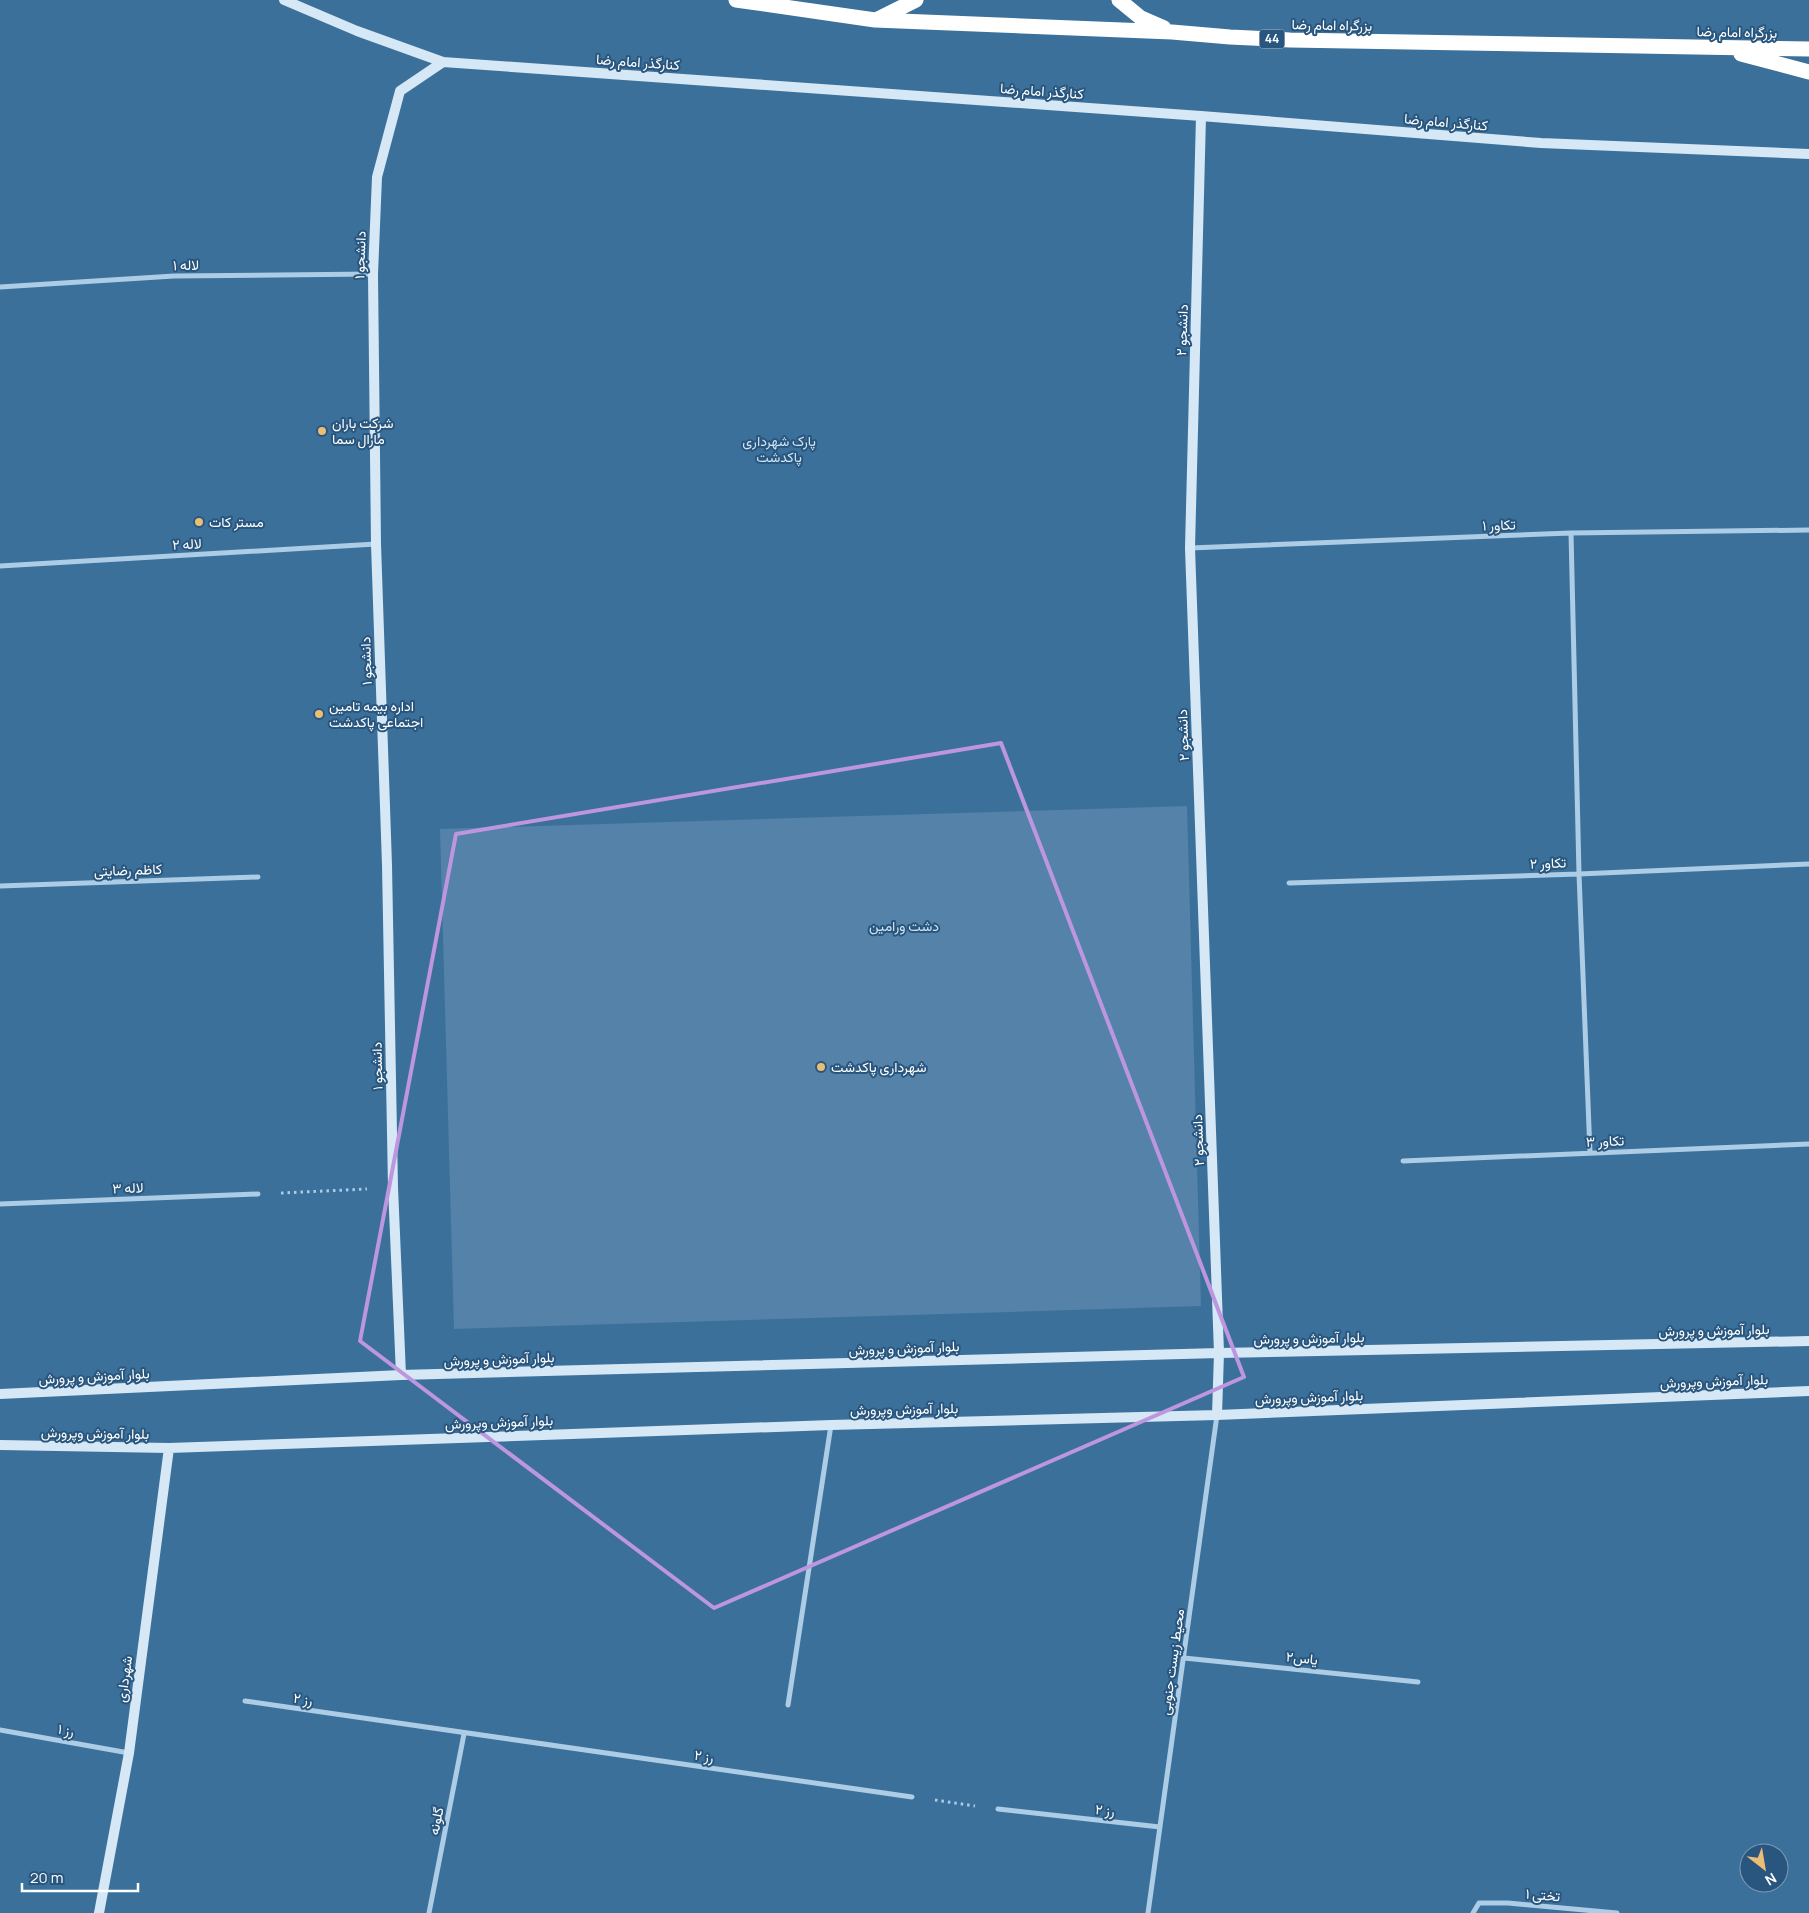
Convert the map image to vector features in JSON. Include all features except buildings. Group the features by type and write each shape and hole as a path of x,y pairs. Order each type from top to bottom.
{"highway":[{"name":"بزرگراه امام رضا","path":"736,0 875,20 1172,32 1230,38 1721,49 1809,49"},
{"path":"875,20 916,0"},
{"path":"1119,0 1141,18 1172,32"},
{"path":"1721,49 1809,72"}],"street":[{"name":"کنارگذر امام رضا","path":"284,0 357,31 443,62 1202,116 1541,143 1809,154"},
{"name":"دانشجو ۱","path":"401,1375 376,544 373,274 377,176 400,91 443,62"},
{"name":"دانشجو ۲","path":"1202,116 1190,548 1219,1353 1217,1415"},
{"name":"لاله ۱","path":"0,287 174,276 373,274"},
{"name":"تکاور ۱","path":"1190,548 1571,534 1809,530"},
{"path":"1571,534 1579,874 1590,1154"},
{"name":"لاله ۲","path":"0,566 376,544"},
{"name":"تکاور ۲","path":"1288,883 1579,874 1809,864"},
{"name":"کاظم رضایتی","path":"0,886 258,877"},
{"name":"تکاور ۳","path":"1403,1161 1809,1144"},
{"name":"لاله ۳","path":"0,1204 258,1194"},
{"name":"بلوار آموزش و پرورش","path":"0,1394 401,1375 1219,1353 1809,1342"},
{"name":"بلوار آموزش وپرورش","path":"0,1445 169,1448 831,1425 1217,1415 1809,1391"},
{"name":"محیط زیست جنوبی","path":"1148,1913 1217,1415"},
{"path":"788,1705 831,1425"},
{"name":"شهرداری","path":"99,1913 129,1753 169,1448"},
{"name":"یاس۲","path":"1184,1658 1418,1682"},
{"name":"رز ۲","path":"245,1701 912,1797"},
{"name":"رز ۱","path":"0,1730 129,1753"},
{"name":"گلونه","path":"429,1913 464,1734"},
{"name":"رز ۲","path":"998,1809 1160,1827"},
{"name":"تختی ۱","path":"1473,1913 1479,1903 1508,1903 1617,1913"}],"path":[{"path":"258,1194 394,1187"},
{"path":"912,1797 998,1809"}],"highlighted area":[{"path":"1001,743 1244,1377 714,1608 360,1341 456,834"}],"green space":[{"name":"دشت ورامین","path":"0,0 1809,0 1809,1913 0,1913"}],"place":[{"name":"شرکت باران مارال سما","path":"322,431"},
{"name":"مستر کات","path":"199,522"},
{"name":"اداره بیمه تامین اجتماعی پاکدشت","path":"319,714"},
{"name":"شهرداری پاکدشت","path":"821,1067"}],"park label":[{"name":"پارک شهرداری پاکدشت","path":"779,450"}]}
